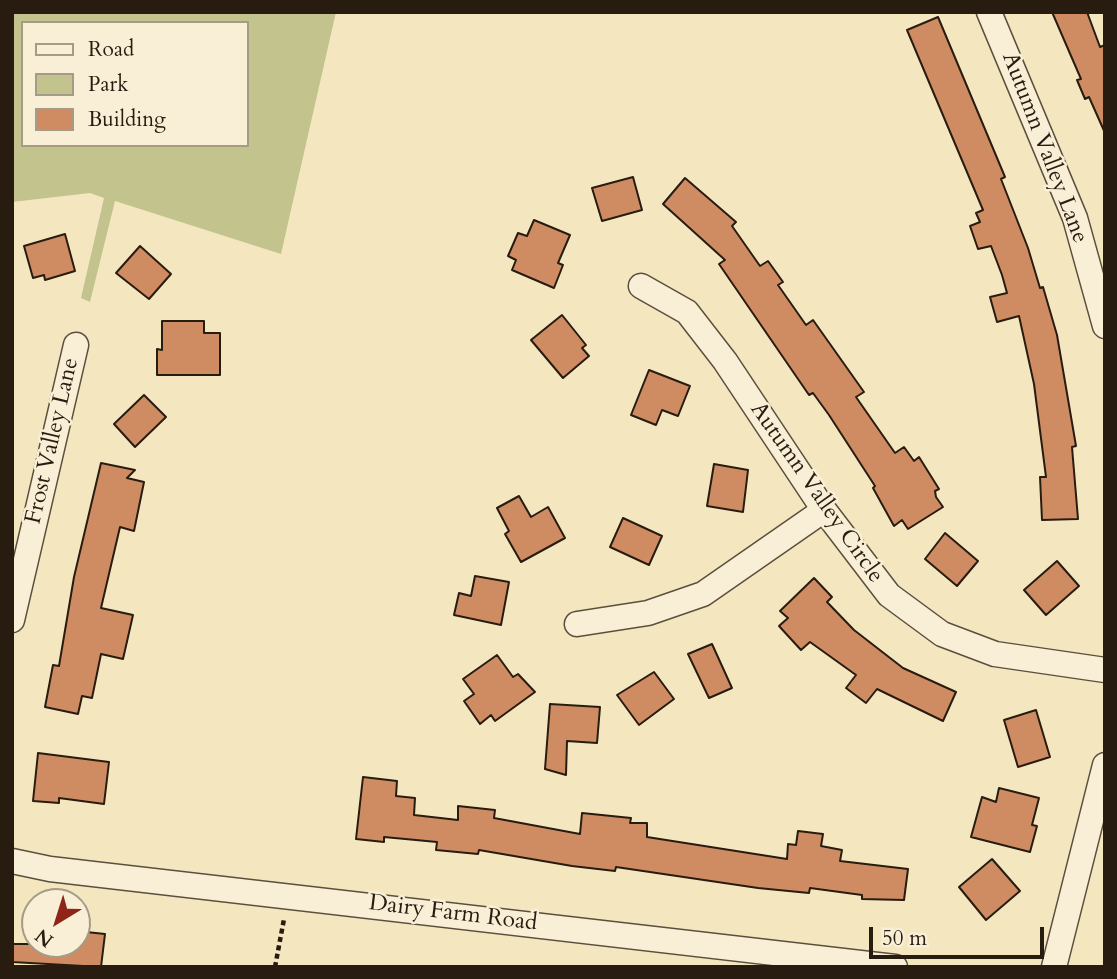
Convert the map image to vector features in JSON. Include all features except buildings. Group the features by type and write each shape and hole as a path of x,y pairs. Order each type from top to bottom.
{"street":[{"name":"Autumn Valley Lane","path":"989,12 1075,218 1105,326"},
{"name":"Autumn Valley Circle","path":"641,286 687,312 725,361 824,510 889,595 942,634 995,654 1105,670"},
{"name":"Frost Valley Lane","path":"12,620 16,584 76,345"},
{"path":"577,624 648,613 703,594 824,510"},
{"path":"1054,967 1105,765"},
{"name":"Dairy Farm Road","path":"12,861 50,869 288,894 807,962 895,967"}],"path":[{"path":"275,967 288,894"}],"green space":[{"path":"12,12 336,12 281,254 115,201 90,302 81,298 104,198 90,193 12,202"}]}
